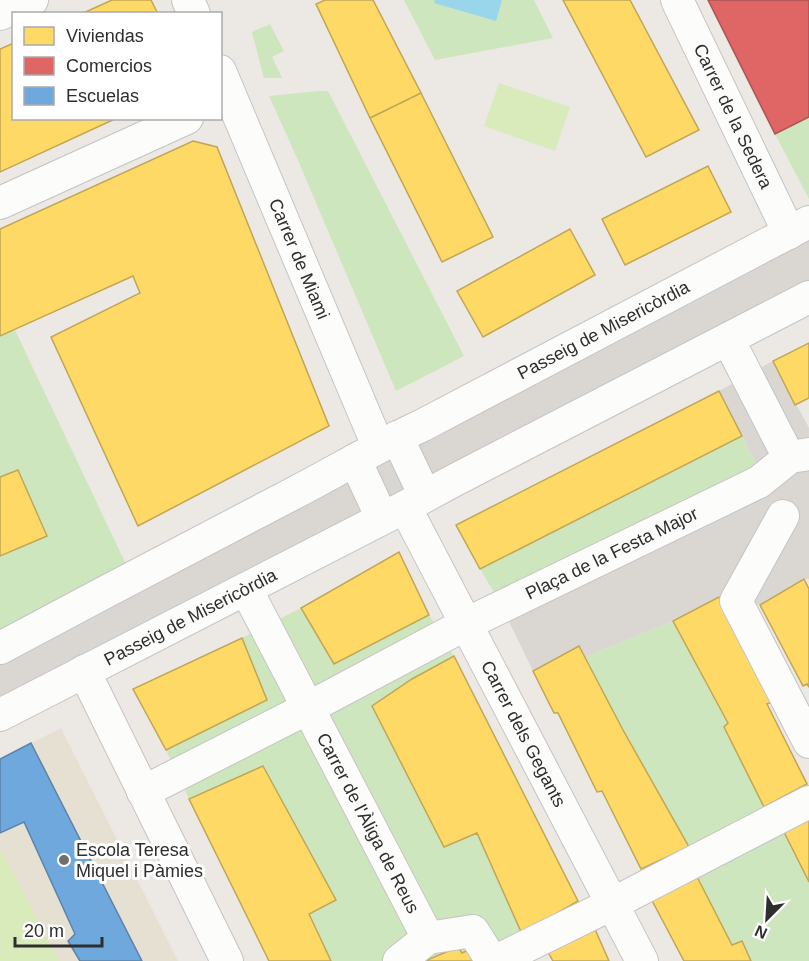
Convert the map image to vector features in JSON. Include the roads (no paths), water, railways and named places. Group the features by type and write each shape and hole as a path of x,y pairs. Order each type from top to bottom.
{"street":[{"path":"0,14 32,0"},
{"name":"Carrer de la Sedera","path":"677,0 799,228"},
{"name":"Carrer de Miami","path":"224,91 377,448"},
{"path":"0,203 183,120"},
{"name":"Passeig de Misericòrdia","path":"0,648 799,228"},
{"name":"Passeig de Misericòrdia","path":"0,715 809,297"},
{"name":"Plaça de la Festa Major","path":"728,339 785,450 800,455"},
{"path":"377,448 404,507"},
{"path":"377,448 404,507"},
{"name":"Plaça de la Festa Major","path":"466,624 759,482 800,455"},
{"path":"759,482 769,500 796,516 736,601 809,742"},
{"name":"Carrer dels Gegants","path":"404,507 642,961"},
{"name":"Carrer de l'Àliga de Reus","path":"246,589 428,938"},
{"path":"143,792 466,624"},
{"path":"84,671 227,961"},
{"path":"399,961 428,938 472,931 494,961 612,904 809,802"}],"water":[{"path":"435,0 502,0 496,21 434,3"}],"place":[{"name":"Escola Teresa Miquel i Pàmies","path":"64,860"}]}
